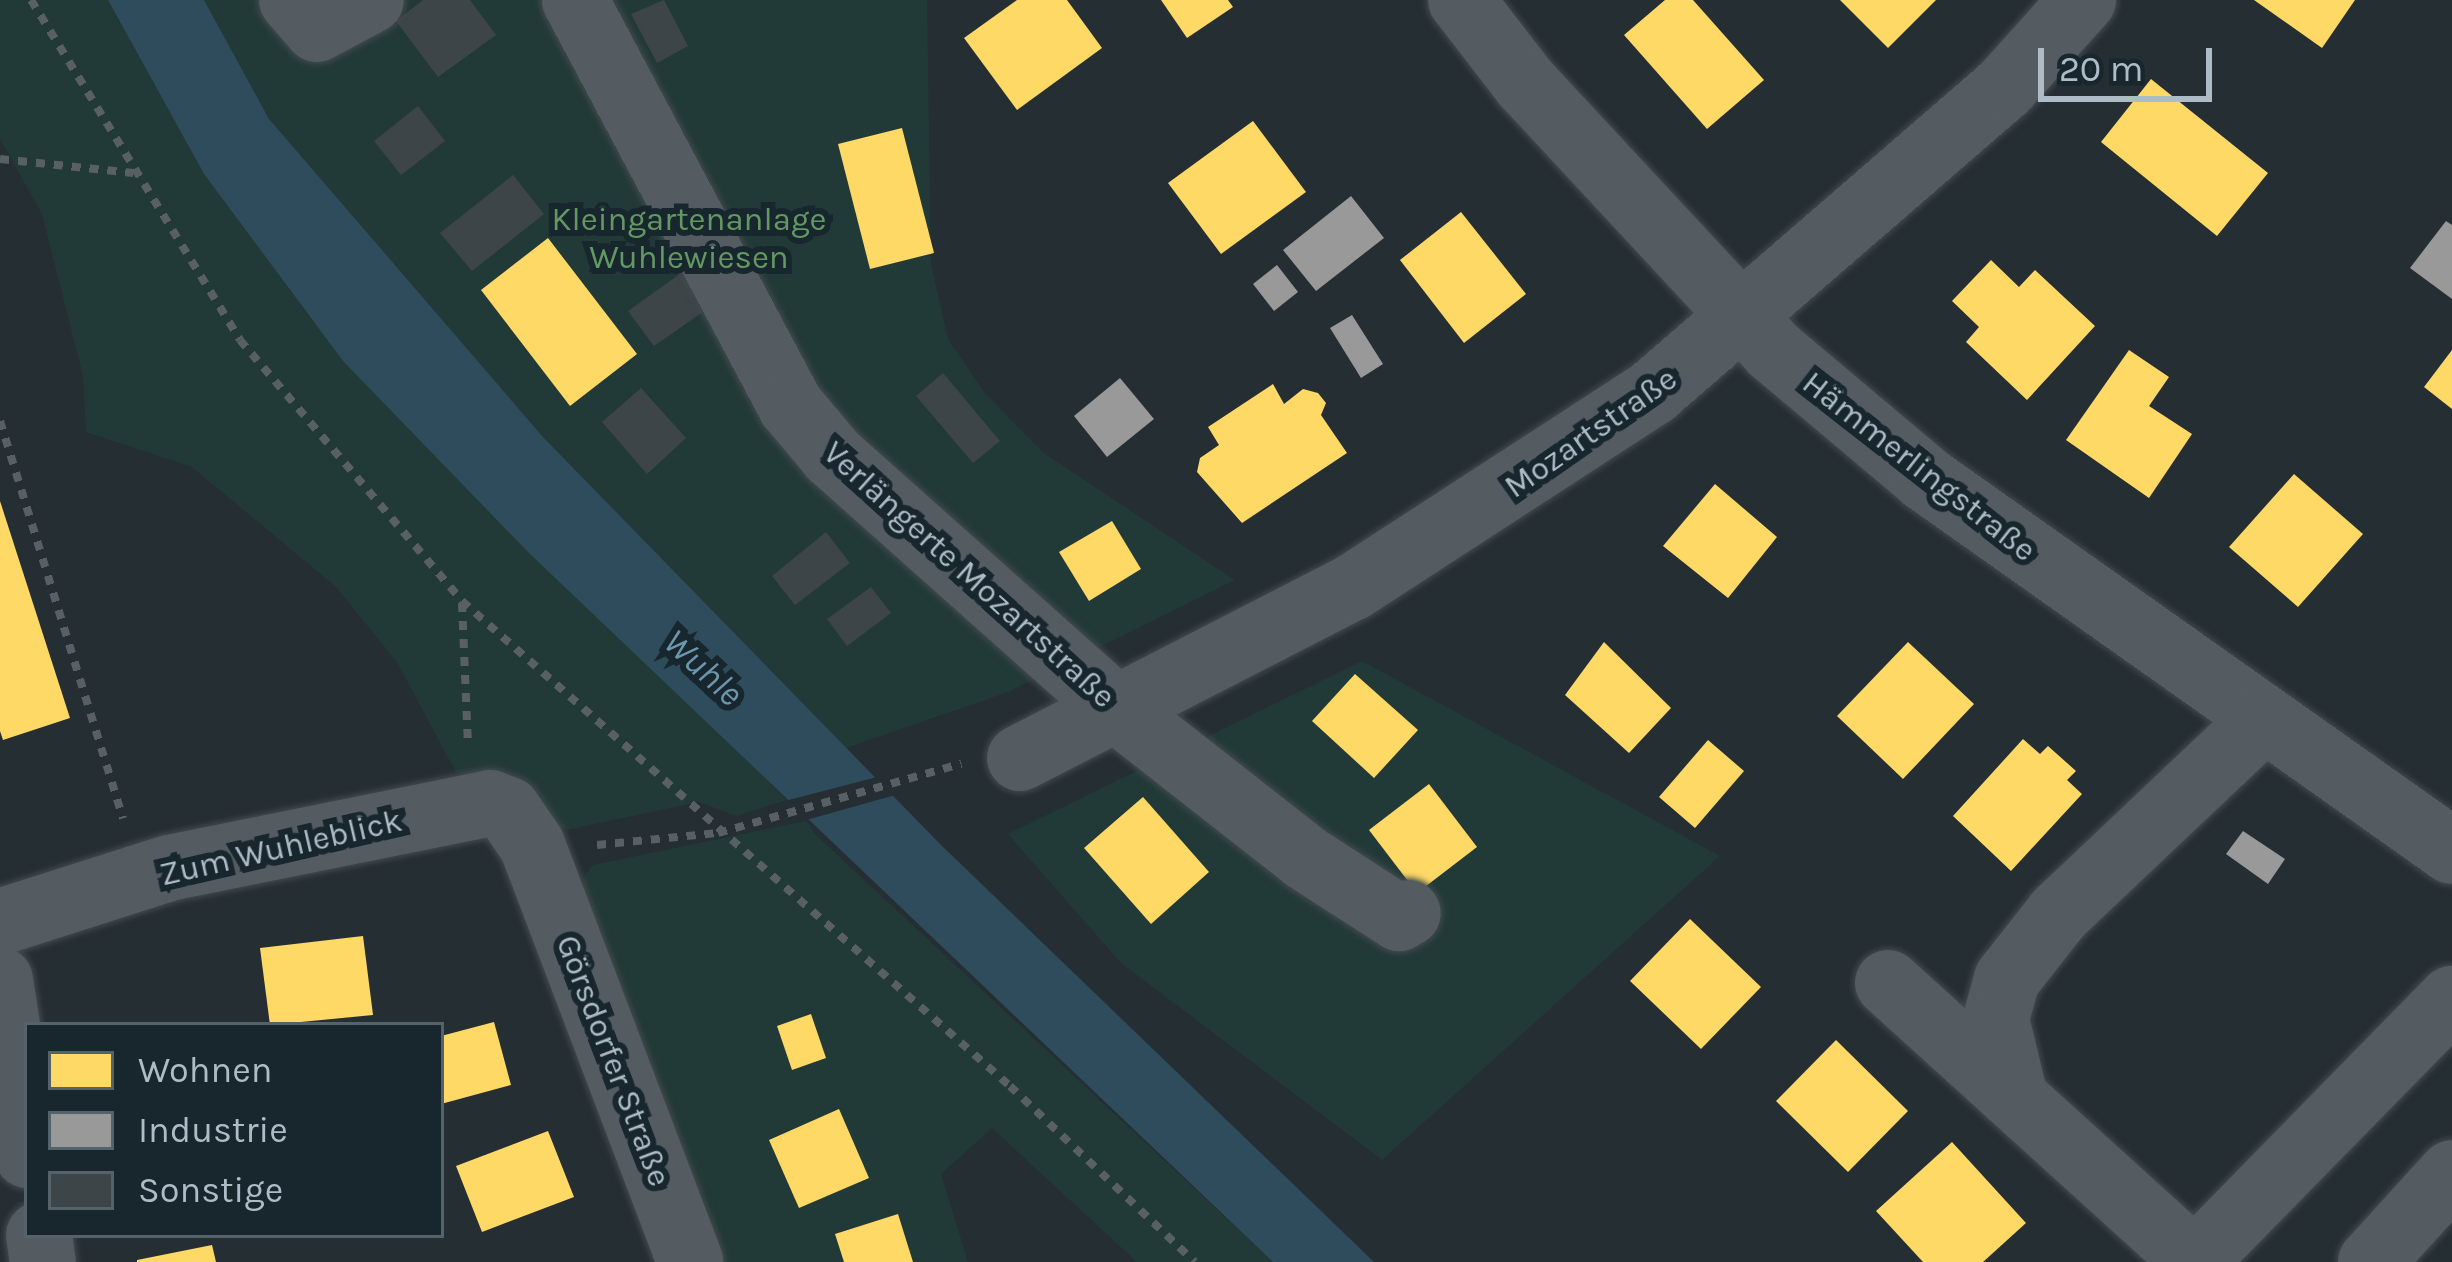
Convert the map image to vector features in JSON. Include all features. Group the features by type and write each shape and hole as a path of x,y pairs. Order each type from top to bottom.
{"street":[{"path":"292,0 317,29 371,0"},
{"name":"Verlängerte Mozartstraße","path":"574,0 791,406 833,456 1120,712 1306,858 1399,918 1408,913"},
{"name":"Hämmerlingstraße","path":"1461,0 1526,84 1741,322 1926,479 2261,722 2452,851"},
{"name":"Mozartstraße","path":"1020,758 1120,712 1485,508 1741,322 2005,87 2084,0"},
{"path":"2015,1098 1996,1018 2007,979 2059,913 2261,722"},
{"path":"469,807 490,802 508,810 537,860"},
{"name":"Zum Wuhleblick","path":"0,922 135,884 169,868 469,807"},
{"name":"Görsdorfer Straße","path":"537,860 690,1262"},
{"path":"0,980 24,1136"},
{"path":"1888,983 2195,1261 2452,999"},
{"path":"2371,1262 2452,1173"}],"path":[{"path":"31,0 240,340 462,602 718,833 1010,1086 1195,1262"},
{"path":"0,159 135,173"},
{"path":"0,421 122,813 135,884"},
{"path":"462,602 469,807"},
{"path":"537,860 595,845 718,833 916,777"}],"green space":[{"path":"0,0 108,0 204,174 343,361 787,800 736,816 699,802 566,830 466,791 397,662 335,586 192,467 86,432 83,376 42,214 0,139"},
{"name":"Kleingartenanlage Wuhlewiesen","path":"204,0 927,0 931,264 948,339 984,392 1044,453 1235,580 1008,692 846,748 543,437 404,279 269,119"},
{"path":"1362,661 1720,856 1382,1160 1121,963 1008,834"},
{"path":"806,821 1273,1262 1137,1262 992,1128 941,1174 968,1262 719,1262 580,882 593,865"}],"water":[{"name":"Wuhle","path":"108,0 204,0 269,119 543,437 940,844 1374,1262 1273,1262 528,552 343,361 204,174"}],"pier":[{"path":"881,776 899,794 799,822 781,802"}],"building: Wohnen":[{"path":"1017,0 1067,0 1102,48 1017,110 964,38"},
{"path":"1161,0 1228,0 1233,7 1187,38"},
{"path":"1665,0 1693,0 1764,80 1707,129 1624,35"},
{"path":"1840,0 1936,0 1888,48"},
{"path":"2254,0 2355,0 2322,48"},
{"path":"2151,79 2268,173 2217,236 2101,142"},
{"path":"1253,121 1306,192 1221,254 1168,183"},
{"path":"902,128 934,253 870,269 838,144"},
{"path":"1461,212 1526,294 1464,343 1400,260"},
{"path":"548,238 637,354 570,406 481,290"},
{"path":"1991,260 2019,287 2035,270 2095,326 2027,400 1966,342 1979,327 1952,301"},
{"path":"2129,350 2169,377 2149,406 2192,434 2149,498 2066,440"},
{"path":"2452,350 2452,409 2424,387"},
{"path":"1273,384 1284,404 1303,389 1318,393 1326,403 1321,415 1347,453 1242,523 1197,472 1200,458 1219,445 1208,427"},
{"path":"2294,474 2363,534 2298,607 2229,547"},
{"path":"1715,484 1777,537 1728,598 1663,546"},
{"path":"0,501 70,718 3,740 0,731"},
{"path":"1112,521 1141,569 1089,601 1059,552"},
{"path":"1604,642 1671,708 1629,753 1565,695"},
{"path":"1908,642 1974,704 1903,779 1837,716"},
{"path":"1355,674 1418,730 1374,778 1312,721"},
{"path":"2023,739 2040,754 2048,746 2076,771 2067,780 2082,794 2011,871 1953,816"},
{"path":"1708,740 1744,771 1695,828 1659,797"},
{"path":"1429,784 1477,847 1417,893 1369,830"},
{"path":"1143,797 1209,872 1151,924 1084,848"},
{"path":"1690,919 1761,987 1701,1049 1630,981"},
{"path":"363,936 373,1015 270,1022 260,948"},
{"path":"811,1014 826,1058 792,1070 777,1026"},
{"path":"494,1022 511,1085 444,1103 444,1035"},
{"path":"1836,1040 1908,1111 1848,1172 1776,1101"},
{"path":"839,1109 869,1178 799,1208 769,1140"},
{"path":"548,1131 574,1197 482,1232 456,1166"},
{"path":"1952,1142 2026,1223 1983,1262 1923,1262 1876,1211"},
{"path":"898,1214 913,1262 844,1262 835,1234"},
{"path":"212,1245 216,1262 137,1262 137,1260"}],"building: Industrie":[{"path":"1351,196 1384,238 1316,291 1283,250"},
{"path":"2446,221 2452,225 2452,299 2410,268"},
{"path":"1277,265 1298,292 1274,311 1253,284"},
{"path":"1352,315 1383,364 1361,378 1330,328"},
{"path":"1120,378 1154,419 1107,457 1074,416"},
{"path":"2243,831 2285,859 2268,884 2226,854"}],"building: Sonstige":[{"path":"423,0 470,0 496,35 438,77 396,21"},
{"path":"664,0 688,46 657,63 631,14"},
{"path":"418,106 445,141 401,175 374,141"},
{"path":"513,175 544,214 472,271 440,233"},
{"path":"684,271 710,307 654,346 628,311"},
{"path":"943,373 1000,441 973,463 916,396"},
{"path":"641,388 686,438 647,474 602,422"},
{"path":"826,532 850,563 795,605 772,576"},
{"path":"871,587 891,613 847,646 827,619"}]}
